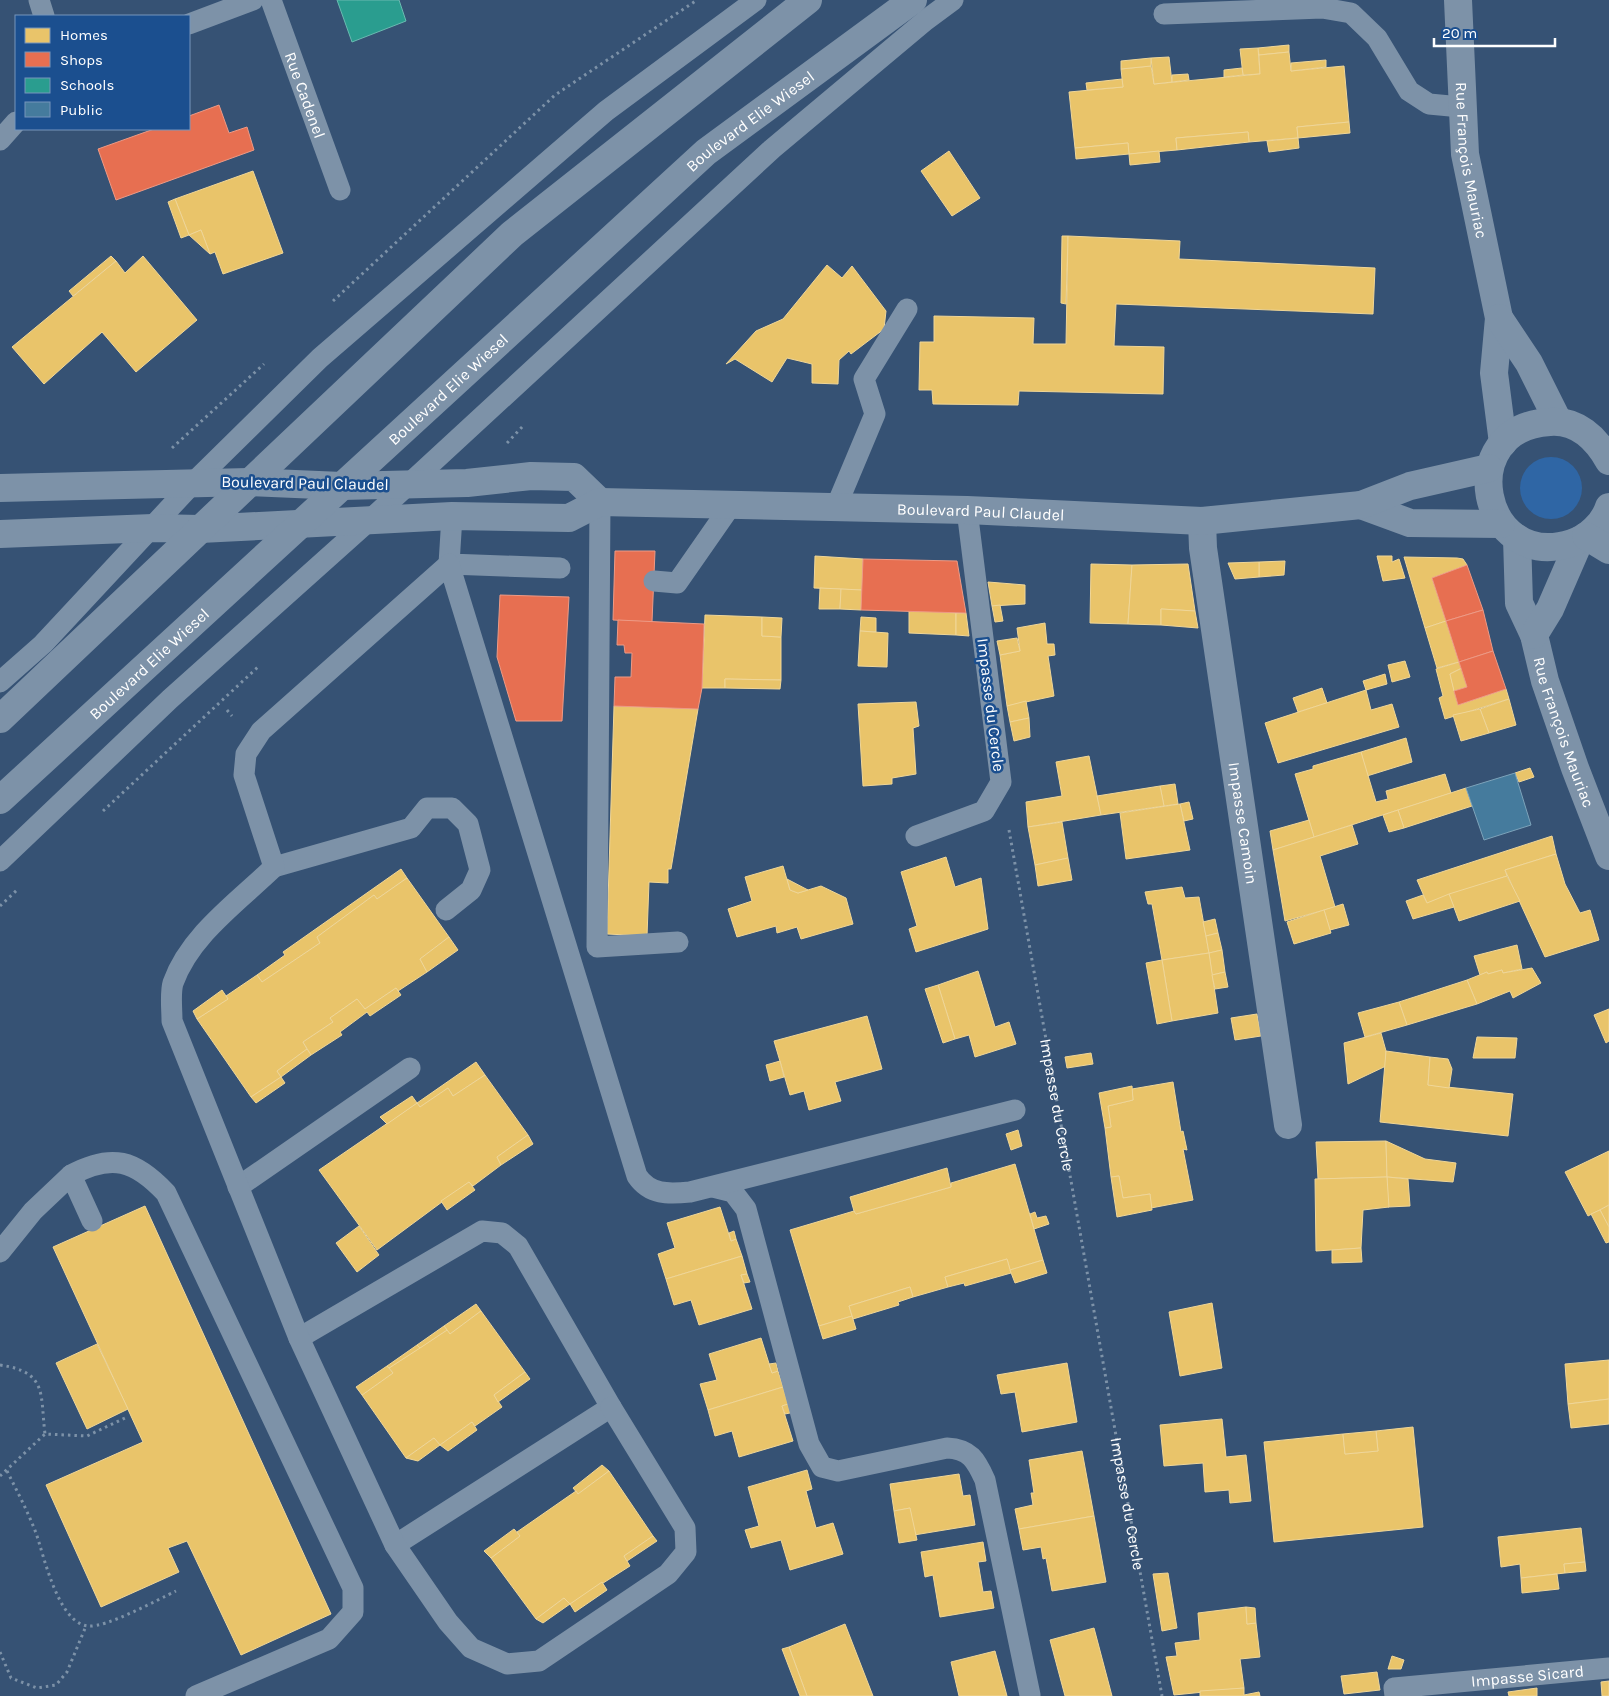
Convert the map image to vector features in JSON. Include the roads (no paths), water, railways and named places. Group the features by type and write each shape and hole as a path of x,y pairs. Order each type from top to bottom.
{"street":[{"path":"0,719 512,234 808,0"},
{"name":"Boulevard Elie Wiesel","path":"0,800 706,152 913,0"},
{"name":"Rue François Mauriac","path":"1458,0 1461,107 1465,154 1499,318 1494,373 1502,443"},
{"name":"Rue François Mauriac","path":"1499,318 1528,363 1558,421"},
{"name":"Rue François Mauriac","path":"1609,461 1600,446 1588,434 1574,426 1558,421 1537,422 1518,430 1502,443 1494,454 1489,468 1487,488 1491,507 1509,531 1519,604 1534,635 1545,681 1575,768 1609,856"},
{"name":"Boulevard Paul Claudel","path":"0,534 152,528 200,529 302,522 452,516 569,518 600,502 967,510 1202,521 1361,506 1410,486 1489,468"},
{"name":"Boulevard Paul Claudel","path":"0,488 193,482 249,482 342,486 467,483 522,477 574,477 600,502"},
{"name":"Boulevard Paul Claudel","path":"1361,506 1410,523 1438,521 1509,531 1538,546 1559,547 1592,542"},
{"path":"1592,542 1609,507"},
{"name":"Impasse Camoin","path":"1202,521 1203,548 1288,1125"},
{"name":"Rue François Mauriac","path":"1534,635 1592,542"}],"lane":[{"path":"39,0 44,15"},
{"path":"190,24 254,0"},
{"name":"Rue Cadenel","path":"271,0 340,190"},
{"path":"0,682 43,644 193,482 320,358 598,118 756,0"},
{"path":"0,861 177,692 371,519 772,149 926,20 953,0"},
{"path":"1164,14 1322,8 1351,13 1377,38 1409,91 1430,104 1461,107"},
{"path":"0,140 15,123"},
{"path":"836,507 875,414 864,379 907,310"},
{"path":"600,502 607,579 597,947 678,942"},
{"path":"654,582 677,583 732,504"},
{"name":"Impasse du Cercle","path":"916,836 984,811 1001,782 967,510"},
{"path":"452,516 449,564 637,1176 643,1185 652,1190 668,1194 690,1192 1015,1110"},
{"path":"274,867 244,775 246,754 261,731 449,564 560,568"},
{"path":"299,1338 482,1231 502,1233 518,1246 611,1407 685,1528 686,1552 668,1574 540,1661 507,1664 472,1648 448,1622 395,1545 299,1338 172,1021 173,984 186,956 210,928 274,867 411,828 427,808 452,808 468,824 480,870 471,890 446,910"},
{"path":"238,1187 410,1068"},
{"path":"0,1252 33,1211 71,1175 90,1165 108,1162 131,1164 149,1175 166,1193 353,1588 353,1612 329,1639 196,1696"},
{"path":"71,1175 92,1221"},
{"path":"713,1186 733,1192 746,1209 809,1444 822,1467 838,1471 947,1448 960,1449 972,1457 979,1467 985,1480 1030,1695"},
{"path":"395,1545 611,1407"},
{"name":"Impasse Sicard","path":"1395,1696 1394,1688 1609,1668"}]}
